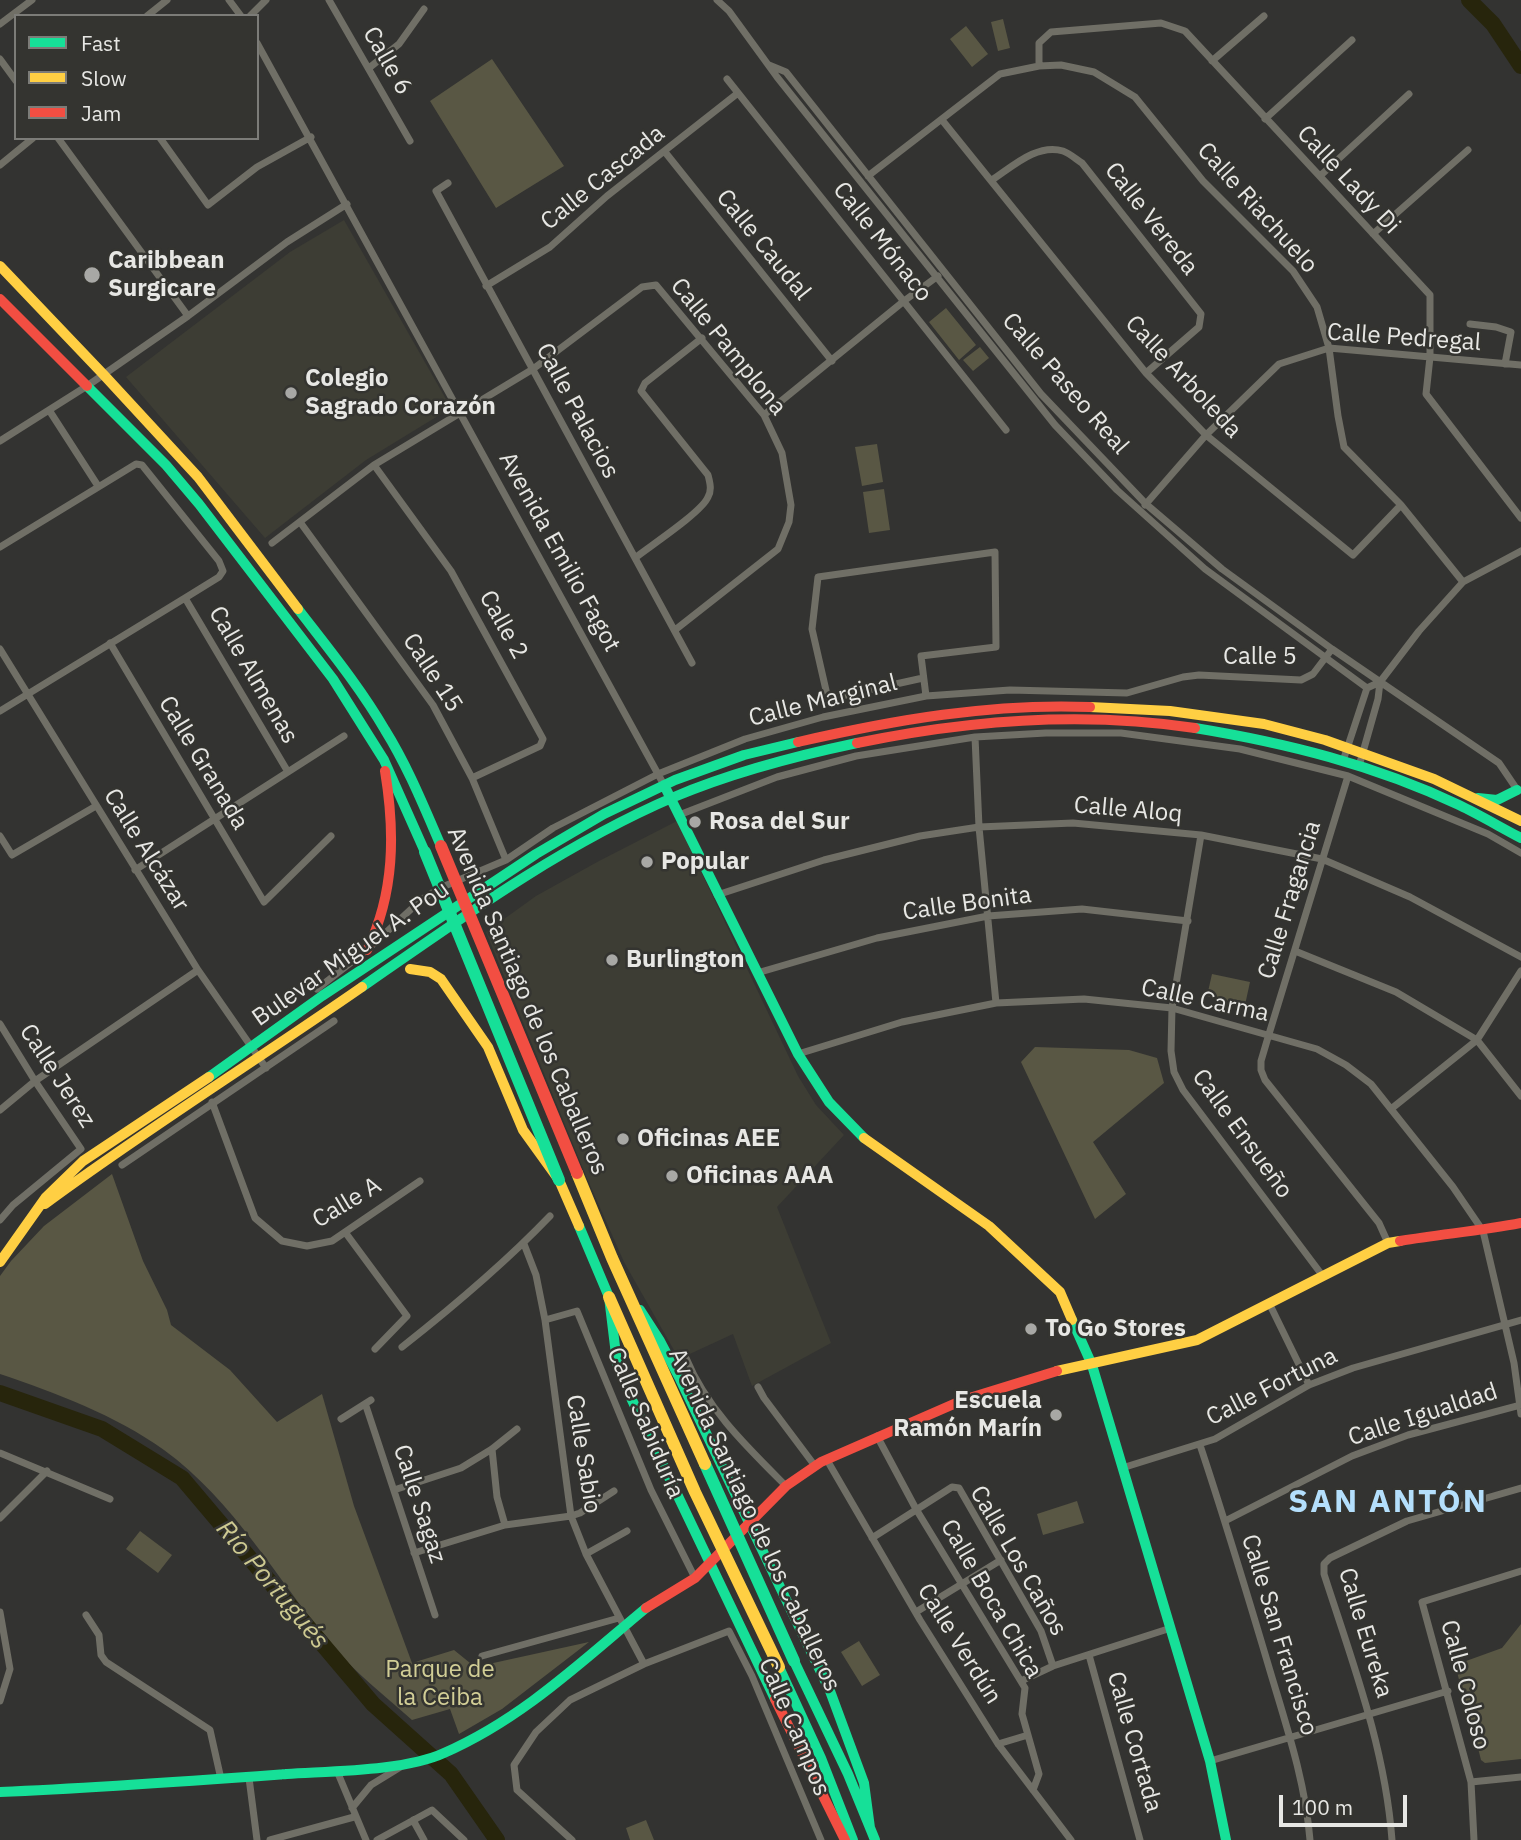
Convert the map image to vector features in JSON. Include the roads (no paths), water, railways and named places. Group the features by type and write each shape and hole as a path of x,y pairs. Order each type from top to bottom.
{"main road":[{"name":"Avenida Santiago de los Caballeros","path":"0,266 198,477 353,681 397,751 441,846 626,1289 873,1834"},
{"name":"Avenida Santiago de los Caballeros","path":"0,299 166,465 233,546 333,679 384,760 425,852 609,1297 695,1492 821,1758 853,1840"},
{"name":"Bulevar Miguel A. Pou","path":"259,1058 322,996 536,854 661,779 800,740 914,717 1027,706 1097,707 1201,714 1264,724 1347,747 1362,759 1485,817 1521,838"},
{"name":"Bulevar Miguel A. Pou","path":"0,1262 40,1208 73,1183 432,937 575,848 671,798 747,769 917,731 1002,721 1100,720 1200,729 1287,745 1343,761 1362,759 1434,779 1521,821"},
{"path":"367,950 376,933 384,907 390,849 391,816 384,760"},
{"path":"661,779 798,1054 830,1102 866,1140 989,1226 1060,1292 1092,1365 1210,1761 1226,1840"},
{"path":"1478,799 1497,800 1519,792"},
{"path":"410,969 430,972 441,979 488,1047 523,1130 559,1180"},
{"path":"0,1791 337,1771 405,1764 441,1755 491,1731 523,1710 621,1622 695,1578 710,1566 786,1486 814,1466 877,1436 998,1388 1045,1374 1197,1340 1388,1243 1438,1234 1483,1231 1521,1223"},
{"path":"626,1289 660,1341 831,1691 864,1783 873,1834"},
{"path":"609,1297 617,1363 652,1445 845,1840"}],"street":[{"path":"0,24 32,0"},
{"path":"150,14 167,0"},
{"path":"252,14 266,0"},
{"name":"Calle 6","path":"329,0 410,141"},
{"name":"Calle Paseo Real","path":"717,0 729,11 936,278 1055,425 1117,490 1205,569 1367,688"},
{"path":"369,68 399,44 424,9"},
{"path":"1248,16 1255,24"},
{"path":"1212,61 1264,16"},
{"name":"Calle Lady Di","path":"1039,66 1039,43 1051,32 1161,23 1185,31 1430,295 1430,357 1426,394 1521,518"},
{"path":"1338,39 1345,47"},
{"path":"1265,119 1352,40"},
{"name":"Avenida Emilio Fagot","path":"259,46 661,779"},
{"path":"0,59 14,78"},
{"name":"Calle Paseo Real","path":"769,65 786,72 1041,394 1146,504 1222,569 1380,682"},
{"name":"Calle Riachuelo","path":"868,176 1000,74 1039,66 1061,65 1094,72 1135,97 1203,181 1293,271 1317,307 1329,348 1344,447 1401,505 1463,582"},
{"name":"Calle Mónaco","path":"727,79 1006,430"},
{"name":"Calle Cascada","path":"486,286 550,247 607,196 738,93"},
{"path":"1320,176 1409,94"},
{"name":"Calle Arboleda","path":"942,120 1146,373 1206,435 1353,555 1401,505"},
{"path":"161,140 208,205 257,167 311,137"},
{"path":"0,165 31,140"},
{"path":"59,140 188,316"},
{"name":"Calle Vereda","path":"992,180 1030,155 1045,149 1064,151 1082,163 1201,314 1199,327 1146,373"},
{"path":"1373,234 1468,150"},
{"name":"Calle Caudal","path":"665,152 832,361"},
{"name":"Calle Palacios","path":"449,183 436,191 692,663"},
{"path":"0,441 86,386 188,316 286,242 347,204"},
{"path":"764,415 944,271"},
{"name":"Calle Pamplona","path":"272,543 374,465 533,369 637,291 648,285 656,285 764,415 782,453 791,513 785,537 775,552 675,630"},
{"path":"1470,324 1511,332 1504,364"},
{"path":"635,558 709,497 708,475 641,391 645,383 702,338"},
{"name":"Calle Pedregal","path":"1140,511 1206,435 1279,364 1329,348 1521,365"},
{"path":"49,411 98,486"},
{"path":"0,547 136,464 142,465 219,561 223,571 219,577 0,711"},
{"name":"Calle 2","path":"374,465 451,571 543,736 540,746 472,778"},
{"name":"Calle 15","path":"300,522 420,686 472,778 506,860"},
{"path":"1343,761 1367,688 1380,682 1419,631 1463,582 1521,551"},
{"path":"923,678 828,699 813,629 818,578 995,552 996,647 921,656 926,696"},
{"name":"Calle Almenas","path":"185,598 288,772"},
{"name":"Calle Granada","path":"110,643 264,902 331,836"},
{"name":"Calle Alcázar","path":"0,649 198,970 259,1058"},
{"name":"Calle 5","path":"1176,680 1199,675 1301,680 1313,674 1332,649"},
{"name":"Calle Marginal","path":"317,989 367,950 421,900 440,888 506,860 553,828 745,739 824,717 926,696 1010,690 1127,693 1176,680"},
{"path":"1362,759 1380,682"},
{"path":"1380,682 1499,763 1519,792"},
{"path":"679,815 777,778 856,756 975,737 1121,733 1240,749 1348,776 1489,834 1521,853"},
{"path":"135,870 344,736"},
{"path":"975,737 979,827 996,1003"},
{"name":"Calle Fragancia","path":"1348,776 1261,1061 1261,1070 1265,1080 1379,1223 1388,1243"},
{"path":"0,836 12,855 96,806"},
{"name":"Calle Aloq","path":"717,895 824,860 920,836 979,827 1073,823 1201,835 1322,859 1410,897 1521,957"},
{"name":"Calle Ensueño","path":"1201,835 1172,1008 1174,1072 1183,1090 1322,1275"},
{"name":"Calle Bonita","path":"757,973 877,938 988,916 1082,909 1188,920"},
{"path":"1295,951 1396,992 1477,1040 1521,1096"},
{"path":"0,1110 35,1081 198,970"},
{"path":"1391,1109 1477,1040 1521,971"},
{"name":"Calle Carma","path":"798,1054 902,1022 996,1003 1084,999 1172,1008 1317,1049 1346,1065 1371,1084 1453,1187 1483,1231"},
{"path":"122,1165 212,1102 259,1058 334,1021"},
{"name":"Calle Jerez","path":"0,1024 81,1149 13,1205 0,1220"},
{"name":"Calle A","path":"212,1102 255,1217 282,1241 307,1246 332,1241 420,1181"},
{"path":"402,1347 451,1309 524,1244 550,1216"},
{"path":"1483,1231 1514,1363 1520,1408"},
{"path":"345,1232 407,1316 375,1349"},
{"name":"Calle Sabio","path":"524,1244 536,1275 545,1320 570,1516 586,1555 644,1664"},
{"path":"1270,1304 1309,1385"},
{"name":"Calle Sabiduría","path":"545,1320 577,1311 651,1490 695,1578"},
{"name":"Calle Fortuna","path":"1122,1468 1199,1445 1309,1385 1353,1368 1521,1320"},
{"path":"686,1357 694,1377 721,1417 786,1486"},
{"path":"758,1387 814,1466"},
{"name":"Calle Sagaz","path":"341,1419 368,1403 435,1615"},
{"name":"Calle Igualdad","path":"1225,1521 1352,1456 1408,1434 1520,1408"},
{"path":"394,1490 461,1468 492,1449 517,1429"},
{"name":"Calle Boca Chica","path":"877,1436 916,1509 1025,1688 1022,1714 1039,1774 1033,1790"},
{"name":"Calle San Francisco","path":"1199,1445 1225,1521 1290,1736 1301,1779 1310,1840"},
{"path":"492,1449 497,1497 505,1525"},
{"path":"0,1453 110,1499"},
{"name":"Calle Verdún","path":"827,1460 916,1612 998,1744 1071,1840"},
{"path":"0,1518 47,1471"},
{"name":"Calle Los Caños","path":"872,1538 951,1487 958,1488 1041,1631 1054,1666"},
{"name":"Calle Eureka","path":"1392,1840 1389,1801 1370,1714 1324,1574 1324,1564 1330,1558 1391,1527 1521,1488"},
{"path":"414,1553 505,1525 580,1513 614,1491"},
{"path":"586,1555 627,1531"},
{"path":"916,1612 1002,1560"},
{"name":"Calle Coloso","path":"1474,1840 1471,1782 1422,1602 1521,1571"},
{"path":"0,1612 10,1669 0,1701"},
{"path":"86,1615 99,1635 102,1655 106,1662 210,1730 220,1779"},
{"path":"482,1656 621,1622"},
{"path":"1021,1681 1054,1666 1171,1628"},
{"name":"Calle Campos","path":"644,1664 729,1630 752,1676 821,1840"},
{"name":"Calle Cortada","path":"1089,1655 1140,1840"},
{"path":"572,1840 517,1790 514,1765 536,1732 570,1700 644,1664"},
{"path":"1210,1761 1448,1691"},
{"path":"998,1744 1028,1735"},
{"path":"352,1808 379,1779 405,1764"},
{"path":"337,1771 354,1817 366,1840"},
{"path":"1471,1782 1521,1777"},
{"path":"249,1778 257,1840"},
{"path":"377,1840 432,1810 464,1840"},
{"path":"270,1840 354,1817"},
{"path":"413,1820 424,1840"}],"waterway":[{"path":"1469,0 1493,24 1521,66"},
{"name":"Río Portugués","path":"0,1393 102,1429 182,1478 373,1704 451,1774 497,1840"}],"place":[{"name":"Caribbean Surgicare","path":"92,275"},
{"name":"Colegio Sagrado Corazón","path":"291,393"},
{"name":"Rosa del Sur","path":"695,822"},
{"name":"Popular","path":"647,862"},
{"name":"Burlington","path":"612,960"},
{"name":"Oficinas AEE","path":"623,1139"},
{"name":"Oficinas AAA","path":"672,1176"},
{"name":"To Go Stores","path":"1031,1329"},
{"name":"Escuela Ramón Marín","path":"1056,1415"}],"district":[{"name":"SAN ANTÓN","path":"1388,1503"}],"park label":[{"name":"Parque de la Ceiba","path":"440,1684"}]}
